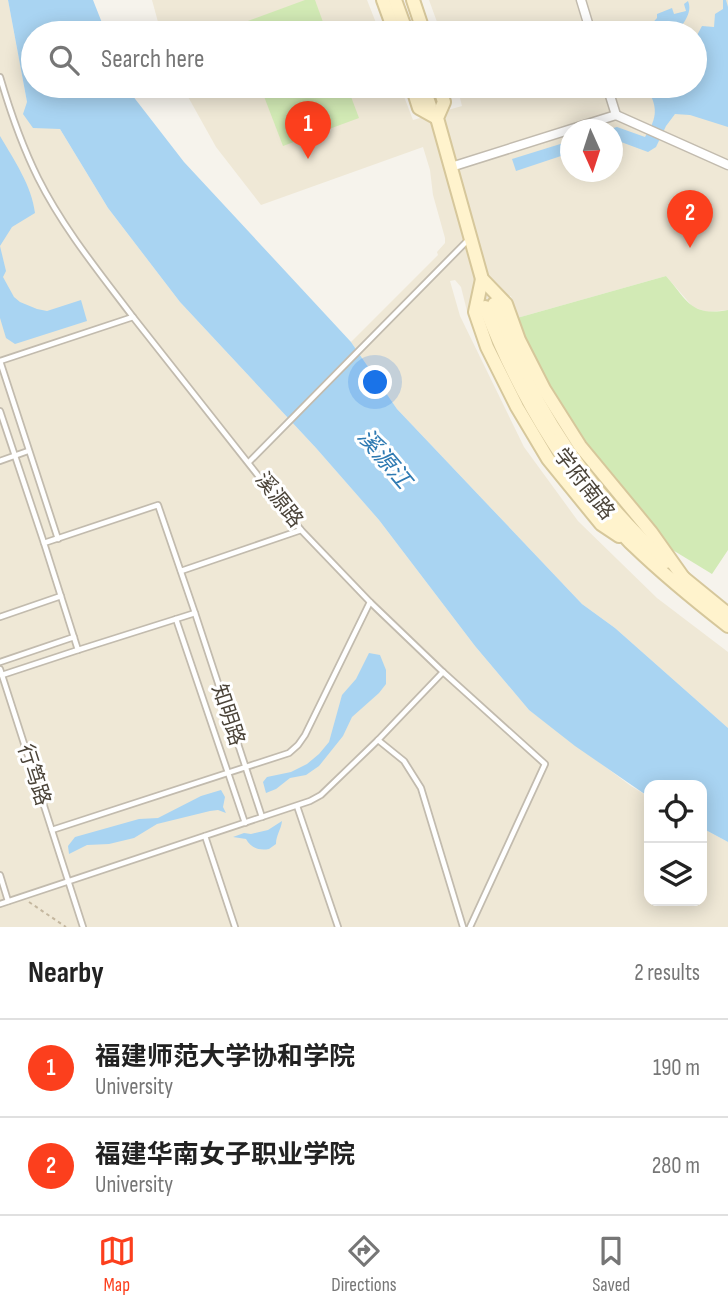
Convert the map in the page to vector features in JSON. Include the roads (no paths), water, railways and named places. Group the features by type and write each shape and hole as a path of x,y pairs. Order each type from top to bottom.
{"main road":[{"path":"383,0 391,21"},
{"path":"395,0 403,21"},
{"path":"404,0 411,21"},
{"path":"412,0 420,21"},
{"path":"416,98 419,108 437,118"},
{"path":"443,98 444,102 437,118 482,279 475,312 487,347 517,407 548,459 601,524 632,545"},
{"path":"482,279 506,304 519,340 544,389 580,446 651,532 685,580"},
{"name":"学府南路","path":"728,614 639,538 565,448 534,395 490,305 500,346 526,400 558,452 594,501 632,545 728,626"}],"street":[{"path":"581,0 587,21"},
{"path":"611,98 616,115"},
{"path":"451,167 616,115 728,166"}],"lane":[{"name":"溪源路","path":"0,77 23,144 43,187 81,249 132,317 301,530 370,603 545,764 470,927"},
{"path":"248,462 471,237"},
{"path":"44,544 58,539 0,361 132,317"},
{"path":"0,411 78,650"},
{"path":"0,461 28,451"},
{"name":"知明路","path":"58,539 158,505 262,817"},
{"path":"181,571 301,530"},
{"path":"0,617 61,597"},
{"path":"52,830 289,753 298,746 304,735 370,603"},
{"path":"2,675 195,612"},
{"name":"知明路","path":"176,619 245,823"},
{"path":"0,662 74,637"},
{"name":"行笃路","path":"0,669 83,927"},
{"path":"0,904 298,806 321,795 443,672"},
{"path":"378,740 404,761 421,788 463,927"},
{"path":"298,806 338,927"},
{"path":"205,836 235,927"},
{"path":"0,875 9,901"}],"water":[{"path":"8,0 93,0 101,21 21,21 21,70"},
{"path":"723,0 726,0 728,127 690,115 675,114 656,147 648,152 623,143 623,129 645,137 654,118 652,98 707,98 707,26 714,27 715,14 723,9"},
{"path":"688,1 688,14 684,21 654,21 657,14 672,8 674,14 686,11 684,4"},
{"name":"溪源江","path":"26,98 134,98 184,162 351,342 397,409 582,604 615,628 728,728 728,842 707,831 707,780 644,780 644,794 529,710 475,646 379,520 180,302 108,208 60,129 33,128 23,114"},
{"path":"0,136 26,183 35,213 12,227 0,246"},
{"path":"560,144 560,156 516,171 512,159"},
{"path":"0,246 6,271 3,277 14,297 20,302 47,311 81,300 87,321 15,344 6,338 0,318"},
{"path":"369,653 380,655 386,670 386,684 352,717 343,736 319,766 306,775 290,778 266,793 263,782 267,777 291,772 307,764 329,742 342,695 356,679"},
{"path":"221,790 225,797 223,807 226,813 210,811 157,824 134,838 109,844 87,845 69,854 68,846 75,837 139,819 158,818 201,796"},
{"path":"282,821 276,844 269,849 256,848 246,839 233,837 268,830"}],"place":[{"name":"福建师范大学协和学院","path":"308,159"},
{"name":"福建华南女子职业学院","path":"690,248"}]}
